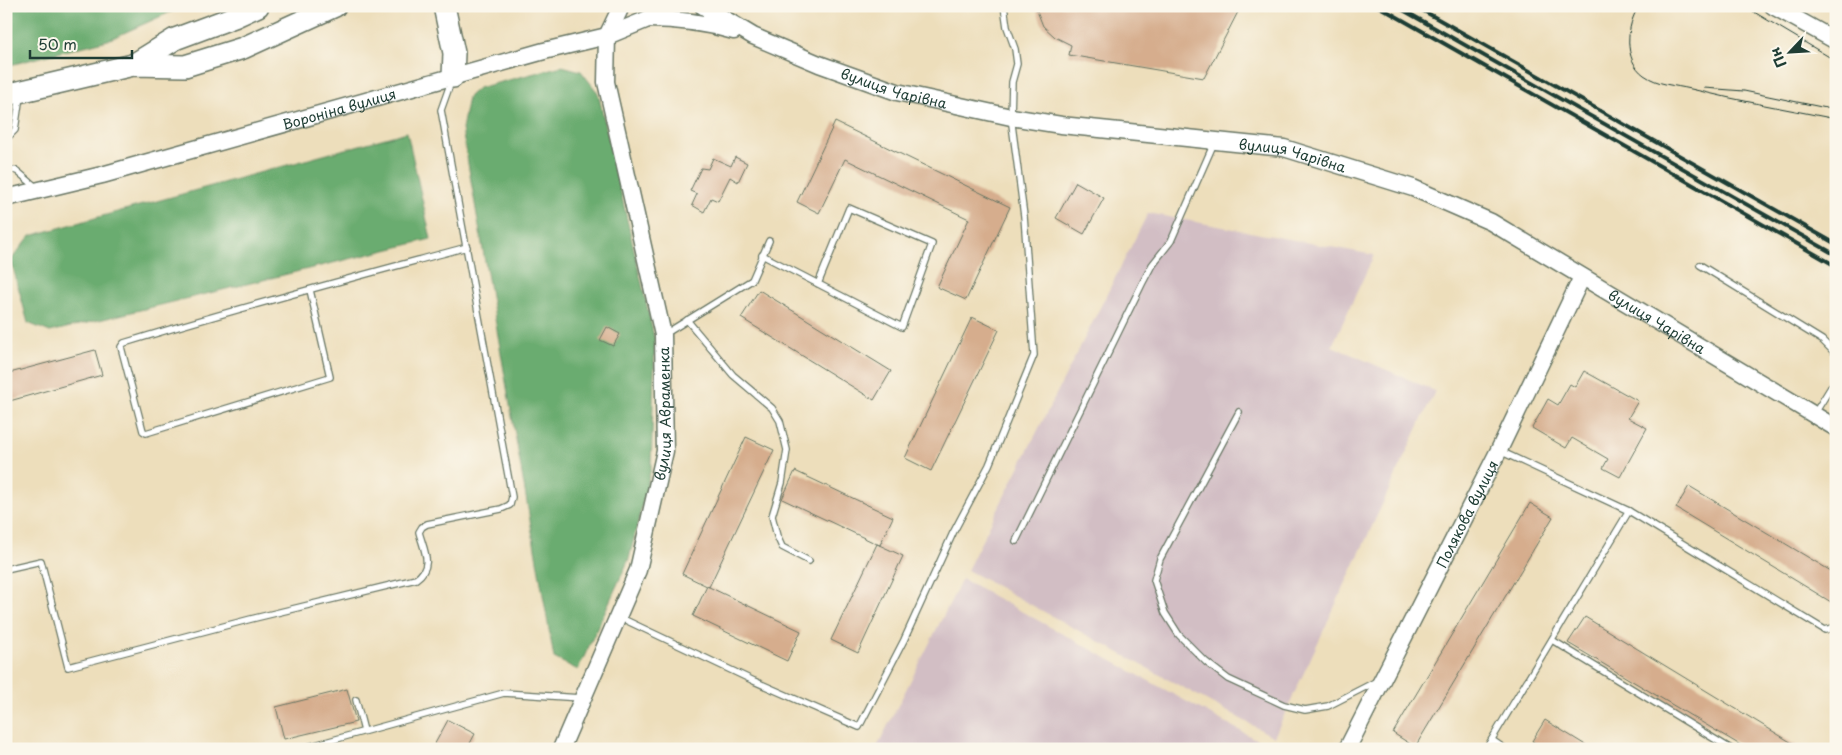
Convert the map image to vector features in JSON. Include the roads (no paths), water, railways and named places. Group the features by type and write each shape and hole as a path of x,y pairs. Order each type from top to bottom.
{"highway":[{"path":"133,65 174,38 234,17 258,6"},
{"path":"13,93 133,65 185,66 243,48 335,6"},
{"path":"442,11 454,53 453,77"}],"main road":[{"path":"607,36 620,6"},
{"name":"Вороніна вулиця","path":"6,198 102,175 544,51 607,36 648,18 668,6"},
{"name":"вулиця Чарівна","path":"703,6 754,36 819,64 897,92 1011,117 1061,125 1284,148 1413,188 1491,222 1836,428"},
{"path":"1773,6 1836,41"},
{"path":"648,18 704,24 754,36"},
{"name":"вулиця Авраменка","path":"561,749 638,570 665,451 663,335 606,82 607,36"},
{"name":"Полякова вулиця","path":"1347,749 1499,450 1582,277"}],"lane":[{"path":"618,617 754,681 859,727 904,640 953,533 989,465 1034,355 1024,216 1011,117 1012,82 1017,64 1016,50 1007,27 1004,6"},
{"path":"6,569 41,561 68,667 251,619 416,579 424,573 427,562 420,532 422,527 427,524 501,509 510,505 512,497 441,110 453,77"},
{"path":"6,140 16,130 13,93"},
{"path":"1016,541 1142,284 1152,265 1171,241 1215,141"},
{"path":"6,168 17,171 40,190"},
{"path":"762,256 902,327 932,244 849,208 818,284"},
{"path":"663,335 752,280 769,241"},
{"path":"310,290 330,377 146,433 143,431 121,348 122,345 193,322 467,247"},
{"path":"1700,265 1822,340 1836,354"},
{"path":"687,320 733,375 772,408 780,421 787,450 782,483 772,516 782,547 809,561"},
{"path":"1814,415 1836,379"},
{"path":"1239,412 1160,559 1154,580 1165,613 1179,635 1206,662 1228,679 1284,705 1305,710 1328,706 1383,678"},
{"path":"1499,450 1629,511 1825,630 1836,628"},
{"path":"1486,749 1629,511"},
{"path":"1552,640 1731,749"},
{"path":"300,749 504,693 584,698"},
{"path":"356,700 364,731"},
{"path":"1492,740 1505,749"}],"tram line":[{"path":"1639,6 1629,32 1630,52 1637,69 1649,78 1666,84 1836,119"},
{"path":"1744,6 1836,61"},
{"path":"1704,88 1744,91 1836,110"}],"railway":[{"path":"1378,6 1836,266"},
{"path":"1396,6 1836,255"},
{"path":"1415,6 1836,244"}]}
